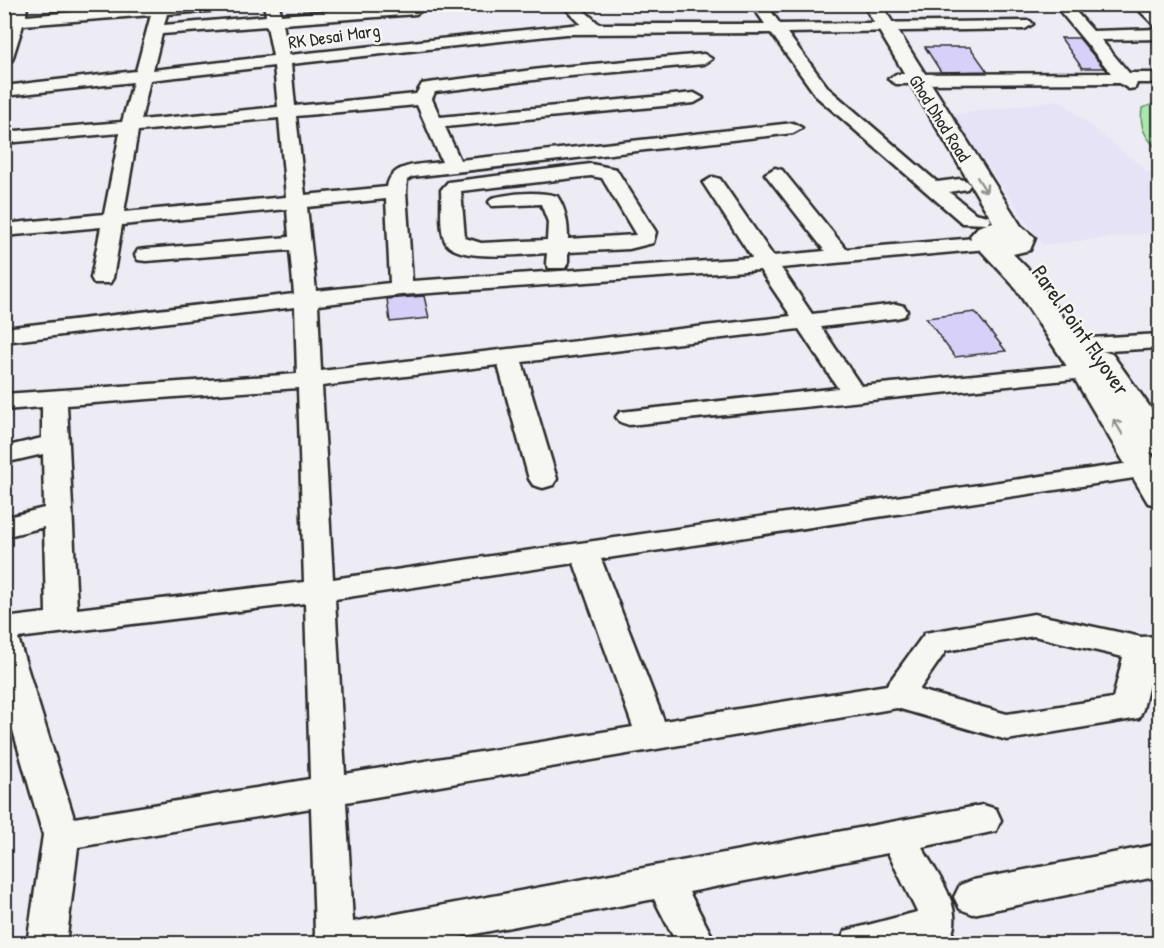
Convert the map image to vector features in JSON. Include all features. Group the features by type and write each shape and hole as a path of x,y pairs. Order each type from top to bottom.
{"main road":[{"name":"Ghod Dhod Road","path":"873,20 998,234"},
{"path":"909,84 960,185 998,234"},
{"name":"Parel Point Flyover","path":"998,234 1088,358 1152,422 1154,470"},
{"path":"1088,358 1154,470"}],"street":[{"path":"4,60 11,21 21,4"},
{"path":"11,21 234,4"},
{"path":"568,4 592,32 616,42 626,29 775,29"},
{"path":"758,4 823,93 969,219 998,234"},
{"path":"1061,4 1126,81 1160,84"},
{"path":"1140,4 1160,23"},
{"path":"102,278 130,126 160,10"},
{"path":"154,30 272,12 424,25 452,56 458,58"},
{"path":"272,12 282,62 306,298 330,791 335,943"},
{"path":"592,32 775,29 873,20 1004,15"},
{"path":"873,20 1025,24"},
{"name":"RK Desai Marg","path":"4,91 282,62 424,25 524,33 566,29 592,32"},
{"path":"524,33 549,73"},
{"path":"1089,36 1160,34"},
{"path":"453,166 423,99 428,88 549,73 704,59"},
{"path":"585,70 634,146"},
{"path":"909,84 1126,81 1160,78"},
{"path":"661,82 687,119"},
{"path":"493,98 504,117 517,158 518,178"},
{"path":"434,123 694,98"},
{"path":"4,138 423,99"},
{"path":"401,288 396,192 398,178 407,172 793,128"},
{"path":"604,170 609,173 647,237 640,242 630,243 558,245 474,249 461,246 455,240 452,188 466,183 604,170"},
{"path":"775,174 840,256"},
{"path":"713,183 854,394"},
{"path":"933,189 960,185"},
{"path":"4,230 396,192"},
{"path":"500,202 541,198 550,200 558,222 557,276"},
{"path":"4,335 401,288 766,263 840,256 998,234"},
{"path":"146,255 300,243"},
{"path":"4,402 310,380 896,311"},
{"path":"629,417 854,394 1088,358 1160,341"},
{"path":"508,356 543,479"},
{"path":"54,397 62,621"},
{"path":"4,455 56,443"},
{"path":"4,629 320,591 1154,470"},
{"path":"4,528 58,514"},
{"path":"584,552 653,736"},
{"path":"61,835 897,696 1007,727 1127,709 1150,648 1034,625 936,642 897,696"},
{"path":"4,642 61,835 46,944"},
{"path":"330,944 983,820"},
{"path":"859,944 937,924 936,910 898,836"},
{"path":"973,897 1160,860"},
{"path":"664,881 697,944"}],"shaded area":[{"path":"1059,100 1159,181 1159,232 1043,245 952,115"}],"green space":[{"path":"1160,102 1159,151 1144,132 1141,115 1142,108"}],"building":[{"path":"1061,38 1079,38 1104,68 1082,68"},
{"path":"925,47 970,47 987,71 941,72"},
{"path":"424,296 429,318 390,322 387,299"},
{"path":"975,312 1006,351 955,357 926,318"}]}
